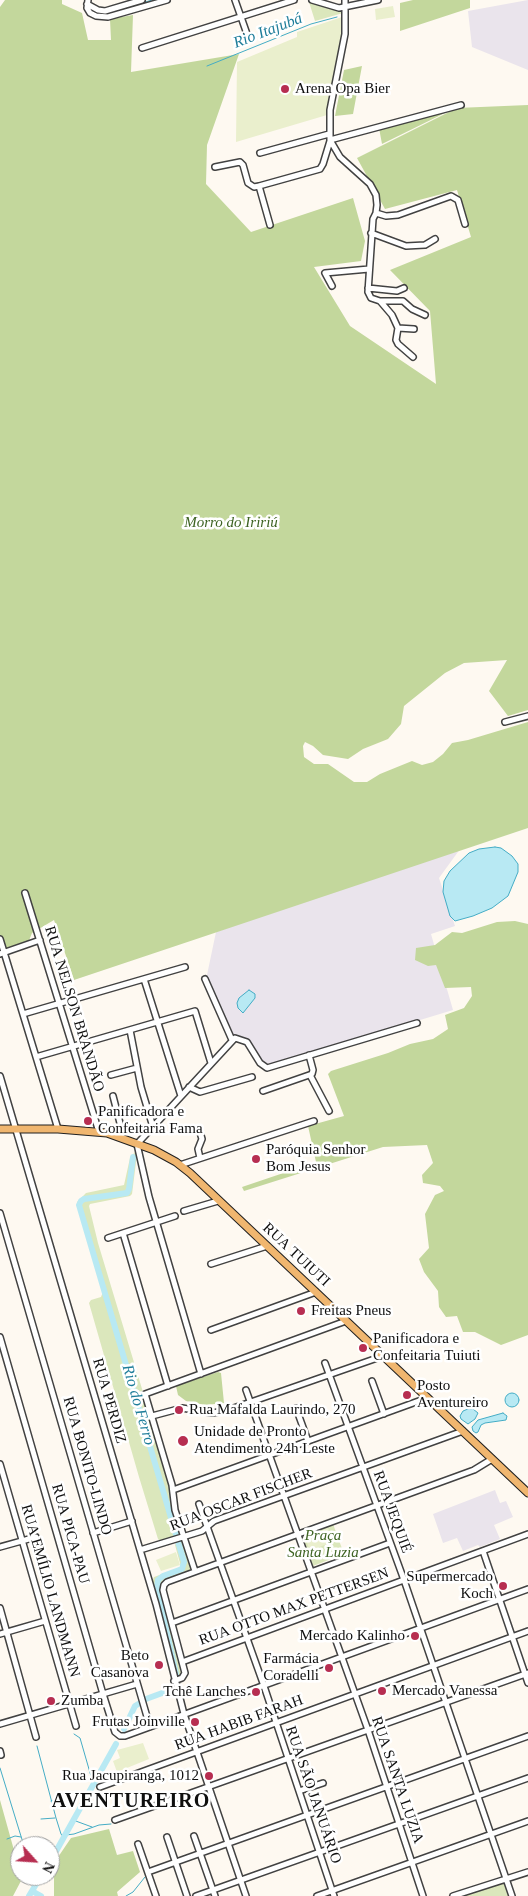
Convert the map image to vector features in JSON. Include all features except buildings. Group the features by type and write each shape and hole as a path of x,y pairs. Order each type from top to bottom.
{"main road":[{"name":"RUA TUIUTI","path":"0,1129 58,1129 99,1132 121,1137 161,1153 180,1165 528,1493"}],"street":[{"path":"87,2 98,10 105,11 142,0"},
{"path":"87,2 90,13 108,18 167,0"},
{"path":"235,0 246,34"},
{"path":"142,48 294,0"},
{"path":"312,0 337,8 345,8 378,0"},
{"path":"215,167 240,162 243,165 248,183 254,187 320,169 330,137 332,104 345,34 345,0"},
{"path":"260,154 461,104"},
{"path":"330,137 340,157 373,188 377,200 371,233 368,295 380,301 392,315 398,328 396,340 398,344 414,357"},
{"path":"259,186 270,225"},
{"path":"376,213 386,216 398,215 451,196 458,200 465,224"},
{"path":"371,233 406,246 425,245 435,239"},
{"path":"332,286 325,273 369,269"},
{"path":"368,288 397,290 404,288"},
{"path":"380,301 403,301 412,309 425,315"},
{"path":"398,328 414,329"},
{"path":"505,722 528,716"},
{"name":"RUA NELSON BRANDÃO","path":"25,893 99,1132"},
{"path":"0,939 2,953 23,1014 58,1129"},
{"path":"2,953 40,940"},
{"path":"23,1014 185,967"},
{"path":"144,979 181,1096"},
{"path":"205,979 232,1040"},
{"path":"36,1057 195,1011 211,1063"},
{"path":"201,1374 156,1222 137,1144 235,1038 247,1042 258,1060 268,1068 417,1023"},
{"path":"130,1030 137,1068 152,1127"},
{"path":"264,1091 310,1075 313,1070 309,1055"},
{"path":"111,1075 137,1068"},
{"path":"310,1075 329,1111"},
{"name":"RUA PERDIZ","path":"0,1076 156,1604 174,1681 246,1896"},
{"path":"189,1087 194,1091 200,1092 252,1077"},
{"path":"113,1096 121,1127 121,1137"},
{"path":"180,1165 314,1121"},
{"path":"199,1129 202,1139 198,1149 200,1158"},
{"path":"184,1211 218,1201"},
{"name":"RUA BONITO-LINDO","path":"0,1213 150,1727"},
{"path":"108,1238 175,1216"},
{"path":"123,1233 168,1386"},
{"path":"210,1264 267,1246"},
{"path":"211,1330 316,1292"},
{"path":"195,1571 180,1538 174,1490 145,1394 346,1321"},
{"name":"RUA PICA-PAU","path":"0,1337 115,1732 120,1736 150,1727"},
{"path":"152,1416 182,1408 219,1413 383,1356"},
{"name":"RUA JEQUIÉ","path":"325,1363 404,1580 512,1896"},
{"path":"372,1381 384,1414"},
{"name":"RUA SANTA LUZIA","path":"246,1390 368,1730 423,1896"},
{"path":"174,1490 427,1398"},
{"path":"296,1408 308,1441"},
{"name":"RUA OSCAR FISCHER","path":"140,1550 202,1532 214,1521 463,1431"},
{"path":"174,1681 185,1675 164,1585 167,1582 474,1470 492,1459"},
{"name":"RUA EMÍLIO LANDMANN","path":"0,1464 76,1726"},
{"name":"RUA SÃO JANUÁRIO","path":"199,1504 264,1686 333,1893"},
{"path":"93,1533 132,1521"},
{"name":"RUA OTTO MAX PETTERSEN","path":"182,1662 528,1534"},
{"path":"0,1548 36,1537"},
{"path":"172,1623 390,1543"},
{"path":"483,1551 512,1637 527,1674 528,1683"},
{"path":"150,1727 528,1589"},
{"path":"0,1608 36,1737"},
{"path":"0,1634 45,1621"},
{"name":"RUA HABIB FARAH","path":"100,1787 528,1631"},
{"path":"115,1820 527,1674"},
{"path":"0,1724 137,1684"},
{"path":"148,1872 528,1736"},
{"path":"196,1896 214,1893 241,1880 528,1778"},
{"path":"299,1791 323,1783"},
{"path":"317,1896 333,1893 412,1862 528,1821"},
{"path":"194,1836 214,1893"},
{"path":"167,1837 187,1896"},
{"path":"138,1844 156,1896"},
{"path":"453,1896 528,1872"}],"shaded area":[{"path":"528,0 528,70 472,47 468,11"},
{"path":"463,845 439,878 455,926 431,934 453,1010 269,1066 232,1036 207,975 216,932"},
{"path":"495,1490 500,1503 506,1501 513,1517 494,1525 500,1539 463,1551 457,1538 443,1543 433,1514"}],"green space":[{"name":"Morro do Iririú","path":"5,0 62,0 62,4 82,13 88,40 111,40 110,19 133,15 131,72 239,54 207,145 206,184 251,232 353,198 365,241 361,261 314,267 350,326 436,384 430,311 390,270 471,237 457,190 385,209 357,158 457,108 528,105 528,710 508,716 489,691 507,660 464,663 445,673 404,706 401,724 388,739 363,749 348,759 323,755 305,742 303,746 304,757 314,764 328,764 354,782 367,782 380,774 412,761 422,765 433,762 452,743 528,722 528,828 74,980 54,920 32,933 28,943 0,950 0,7"},
{"path":"413,0 470,0 470,8 400,31 400,3"},
{"path":"309,2 342,11 343,13 315,21"},
{"path":"393,6 395,17 376,20 375,9"},
{"name":"Arena Opa Bier","path":"342,17 343,38 327,115 236,142 237,62 297,37 297,32"},
{"path":"362,66 353,114 335,116 344,70"},
{"path":"453,109 382,144 379,128"},
{"path":"515,921 528,924 528,1335 501,1345 475,1332 463,1332 457,1316 446,1317 439,1307 438,1291 424,1272 419,1259 429,1248 425,1214 435,1195 444,1191 440,1186 423,1183 422,1175 433,1163 427,1145 383,1147 244,1191 242,1187 316,1162 308,1126 344,1116 328,1074 331,1071 410,1044 433,1039 448,1029 445,1015 464,1008 472,996 471,987 445,988 436,965 428,966 415,960 416,948 435,945 452,932 462,933 497,922"},
{"path":"135,1152 137,1154 132,1194 90,1204 89,1206 98,1243 171,1485 181,1534 180,1536 160,1541 139,1477 89,1303 91,1300 101,1297 103,1292 77,1202 86,1193 124,1185 130,1158"},
{"path":"218,1372 221,1373 224,1403 205,1405 186,1401 178,1395 176,1386"},
{"name":"Praça Santa Luzia","path":"333,1524 344,1554 313,1566 302,1535"},
{"path":"328,1528 334,1541 310,1551 305,1537"},
{"path":"178,1540 181,1540 183,1543 192,1568 187,1573 166,1580 161,1584 161,1588 184,1670 182,1677 176,1677 152,1582 154,1577 181,1567 175,1545"},
{"path":"176,1552 180,1565 161,1571 156,1560"},
{"path":"143,1743 149,1759 117,1772 113,1761 120,1758 117,1750"},
{"path":"0,1800 10,1836 10,1886 18,1886 13,1896 0,1896"},
{"path":"109,1829 117,1855 133,1851 140,1872 117,1892 118,1896 54,1896 54,1886 60,1886 60,1854 71,1838"},
{"path":"504,1882 509,1896 462,1896"}],"water":[{"path":"501,848 512,856 518,864 518,872 508,896 492,908 455,921 450,916 443,892 444,881 450,871 469,853 479,849"},
{"path":"249,990 255,994 255,998 243,1013 238,1008 237,1003 239,998"},
{"path":"509,1393 515,1393 519,1400 515,1407 509,1407 505,1403 505,1397"},
{"path":"473,1409 478,1413 475,1419 468,1424 460,1416 463,1411"},
{"path":"503,1413 507,1416 506,1420 485,1423 481,1425 478,1432 473,1431 472,1427 478,1420"}],"waterway":[{"path":"109,13 152,0"},
{"name":"Rio Itajubá","path":"207,66 311,24 337,17"},
{"name":"Rio do Ferro","path":"133,1157 127,1193 84,1199 79,1205 184,1562 182,1569 163,1576 158,1580 157,1588 176,1674"},
{"name":"Rio do Ferro","path":"146,1699 165,1692 170,1687"},
{"name":"Rio do Ferro","path":"124,1729 135,1706 140,1703"},
{"path":"74,1734 80,1738 93,1783"},
{"name":"Rio do Ferro","path":"60,1844 116,1744"},
{"path":"37,1746 56,1818 64,1838"},
{"path":"0,1768 21,1836"},
{"path":"51,1801 59,1798"},
{"path":"41,1819 55,1818"},
{"path":"73,1820 92,1827"},
{"path":"66,1835 99,1825 111,1824"},
{"path":"126,1896 133,1892 145,1877"},
{"name":"Rio do Ferro","path":"29,1896 35,1886"},
{"path":"32,1891 41,1896"}],"place":[{"name":"Arena Opa Bier","path":"285,89"},
{"name":"Panificadora e Confeitaria Fama","path":"88,1121"},
{"name":"Paróquia Senhor Bom Jesus","path":"256,1159"},
{"name":"Freitas Pneus","path":"301,1311"},
{"name":"Panificadora e Confeitaria Tuiuti","path":"363,1348"},
{"name":"Posto Aventureiro","path":"407,1395"},
{"name":"Rua Mafalda Laurindo, 270","path":"179,1410"},
{"name":"Unidade de Pronto Atendimento 24h Leste","path":"183,1441"},
{"name":"Supermercado Koch","path":"503,1586"},
{"name":"Mercado Kalinho","path":"415,1636"},
{"name":"Beto Casanova","path":"159,1665"},
{"name":"Farmácia Coradelli","path":"329,1668"},
{"name":"Mercado Vanessa","path":"382,1691"},
{"name":"Tchê Lanches","path":"256,1692"},
{"name":"Zumba","path":"51,1701"},
{"name":"Frutas Joinville","path":"195,1722"},
{"name":"Rua Jacupiranga, 1012","path":"209,1776"}],"district":[{"name":"AVENTUREIRO","path":"131,1802"}]}
